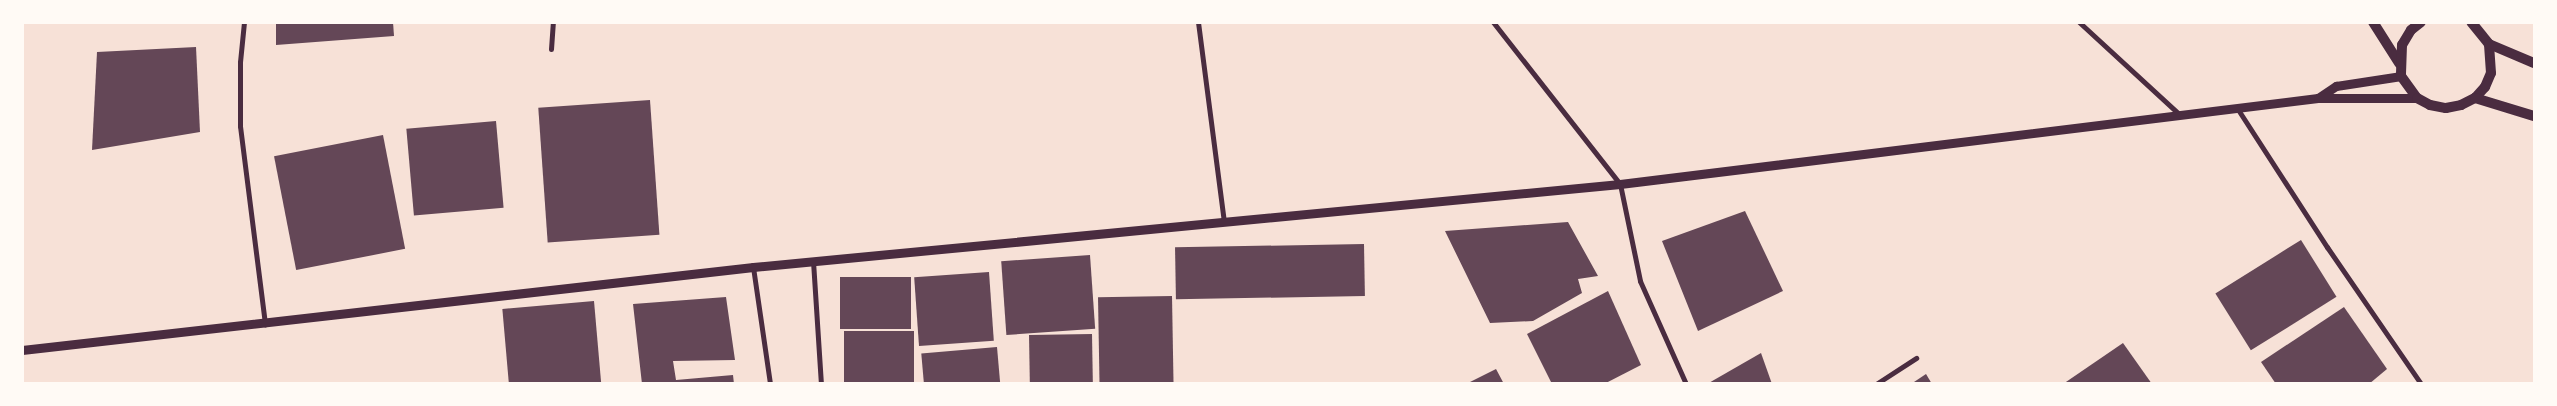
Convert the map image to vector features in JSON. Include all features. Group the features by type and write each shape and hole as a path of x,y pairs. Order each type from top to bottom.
{"main road":[{"path":"2373,22 2399,62"},
{"path":"2421,22 2411,30 2402,45 2399,62 2401,76 2417,98 2430,105 2446,108 2461,105 2475,98 2491,73 2489,44"},
{"path":"2471,22 2489,44 2534,63"},
{"path":"2475,98 2534,116"}],"street":[{"path":"244,22 240,62 240,126 265,325"},
{"path":"551,49 553,22"},
{"path":"1198,22 1224,222"},
{"path":"1493,22 1620,184 1640,281 1686,384"},
{"path":"2079,22 2179,115"},
{"path":"2318,98 2336,86 2401,76"},
{"path":"22,350 265,325 503,293 753,267 1620,184 2318,98 2417,98"},
{"path":"2237,108 2327,247 2421,384"},
{"path":"813,261 821,384"},
{"path":"753,267 770,384"},
{"path":"1876,384 1916,358"}],"building":[{"path":"276,22 393,22 394,36 276,45"},
{"path":"196,47 200,132 92,150 97,52"},
{"path":"650,100 659,235 548,242 538,108"},
{"path":"496,121 504,208 414,216 406,129"},
{"path":"383,135 405,249 296,270 274,156"},
{"path":"1745,211 1783,291 1698,331 1662,241"},
{"path":"1568,222 1598,276 1578,279 1582,293 1533,321 1490,323 1445,231"},
{"path":"2301,240 2337,297 2251,350 2215,294"},
{"path":"1364,244 1365,296 1176,299 1175,247"},
{"path":"1090,255 1095,329 1006,335 1001,261"},
{"path":"989,272 994,341 919,346 914,277"},
{"path":"840,277 911,277 911,329 840,329"},
{"path":"1608,291 1641,365 1604,384 1552,384 1527,334"},
{"path":"1172,296 1174,384 1100,384 1098,297"},
{"path":"726,297 735,360 673,361 676,380 733,375 734,384 642,384 633,304"},
{"path":"594,301 601,384 509,384 502,309"},
{"path":"2344,307 2387,369 2369,384 2276,384 2261,362"},
{"path":"844,331 914,331 914,384 844,384"},
{"path":"1092,334 1093,384 1030,384 1029,335"},
{"path":"2123,343 2152,384 2063,384"},
{"path":"997,347 1000,384 924,384 921,354"},
{"path":"1761,353 1772,384 1707,384"},
{"path":"1496,369 1504,384 1466,384"},
{"path":"1926,374 1932,384 1911,384"}]}
